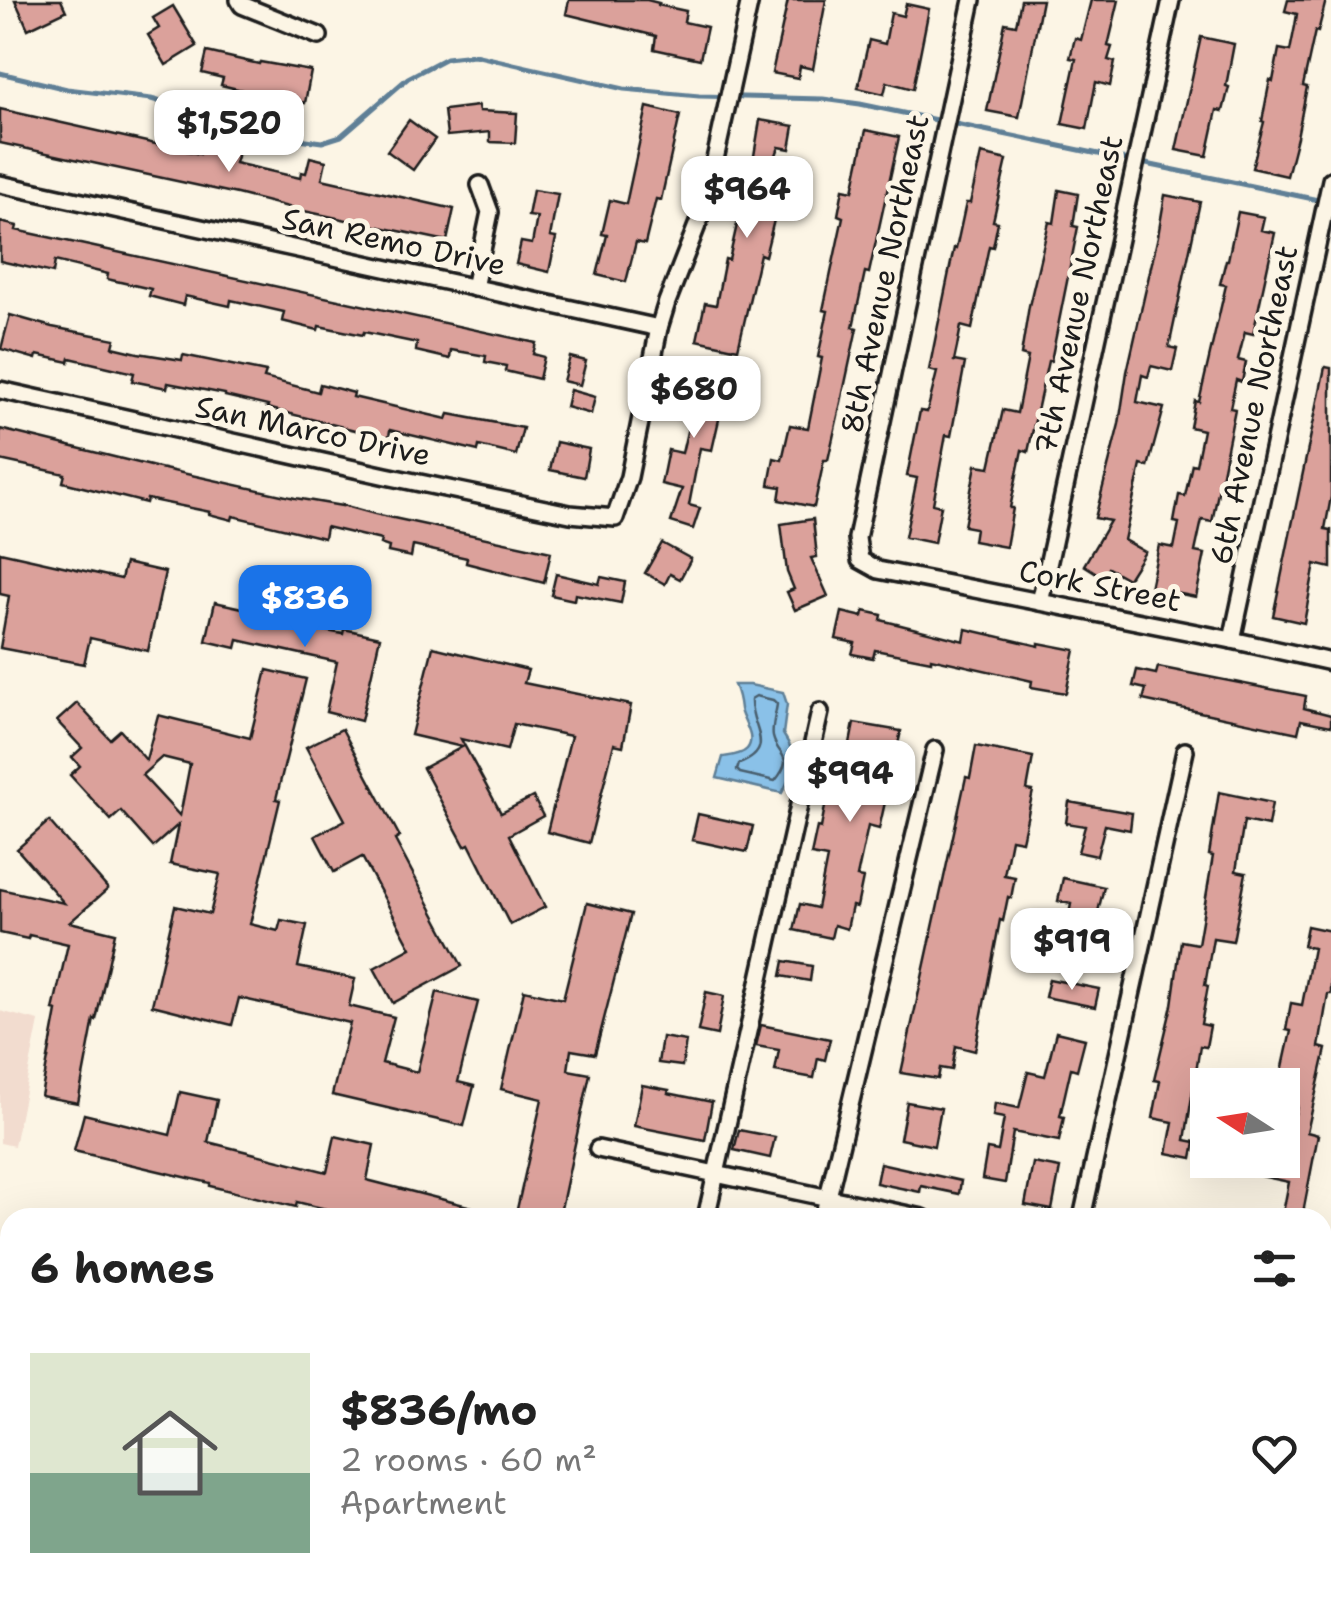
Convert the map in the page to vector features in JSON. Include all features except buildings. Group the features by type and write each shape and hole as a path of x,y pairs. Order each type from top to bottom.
{"street":[{"path":"239,0 242,5 320,36"},
{"path":"660,328 705,206 750,0"},
{"name":"8th Avenue Northeast","path":"860,560 857,538 972,0"},
{"name":"7th Avenue Northeast","path":"1040,602 1171,0"},
{"name":"6th Avenue Northeast","path":"1232,640 1330,183"},
{"name":"San Remo Drive","path":"0,184 660,328"},
{"path":"474,288 490,212 480,185"},
{"name":"San Marco Drive","path":"0,390 386,476 570,514 616,518 629,477 660,328"},
{"name":"Cork Street","path":"860,560 878,570 1331,662"},
{"path":"708,1208 820,712"},
{"path":"826,1208 936,750"},
{"path":"1084,1208 1186,750"},
{"path":"598,1149 876,1208"}],"shaded area":[{"path":"0,1011 39,1021 14,1146 0,1143"}],"water":[{"path":"734,685 783,692 787,704 783,734 794,764 782,793 717,778 723,757 742,753 750,744"}],"waterway":[{"path":"0,73 67,89 151,99 291,138 322,142 341,136 408,78 446,58 474,55 624,89 860,104 1323,201"}]}
